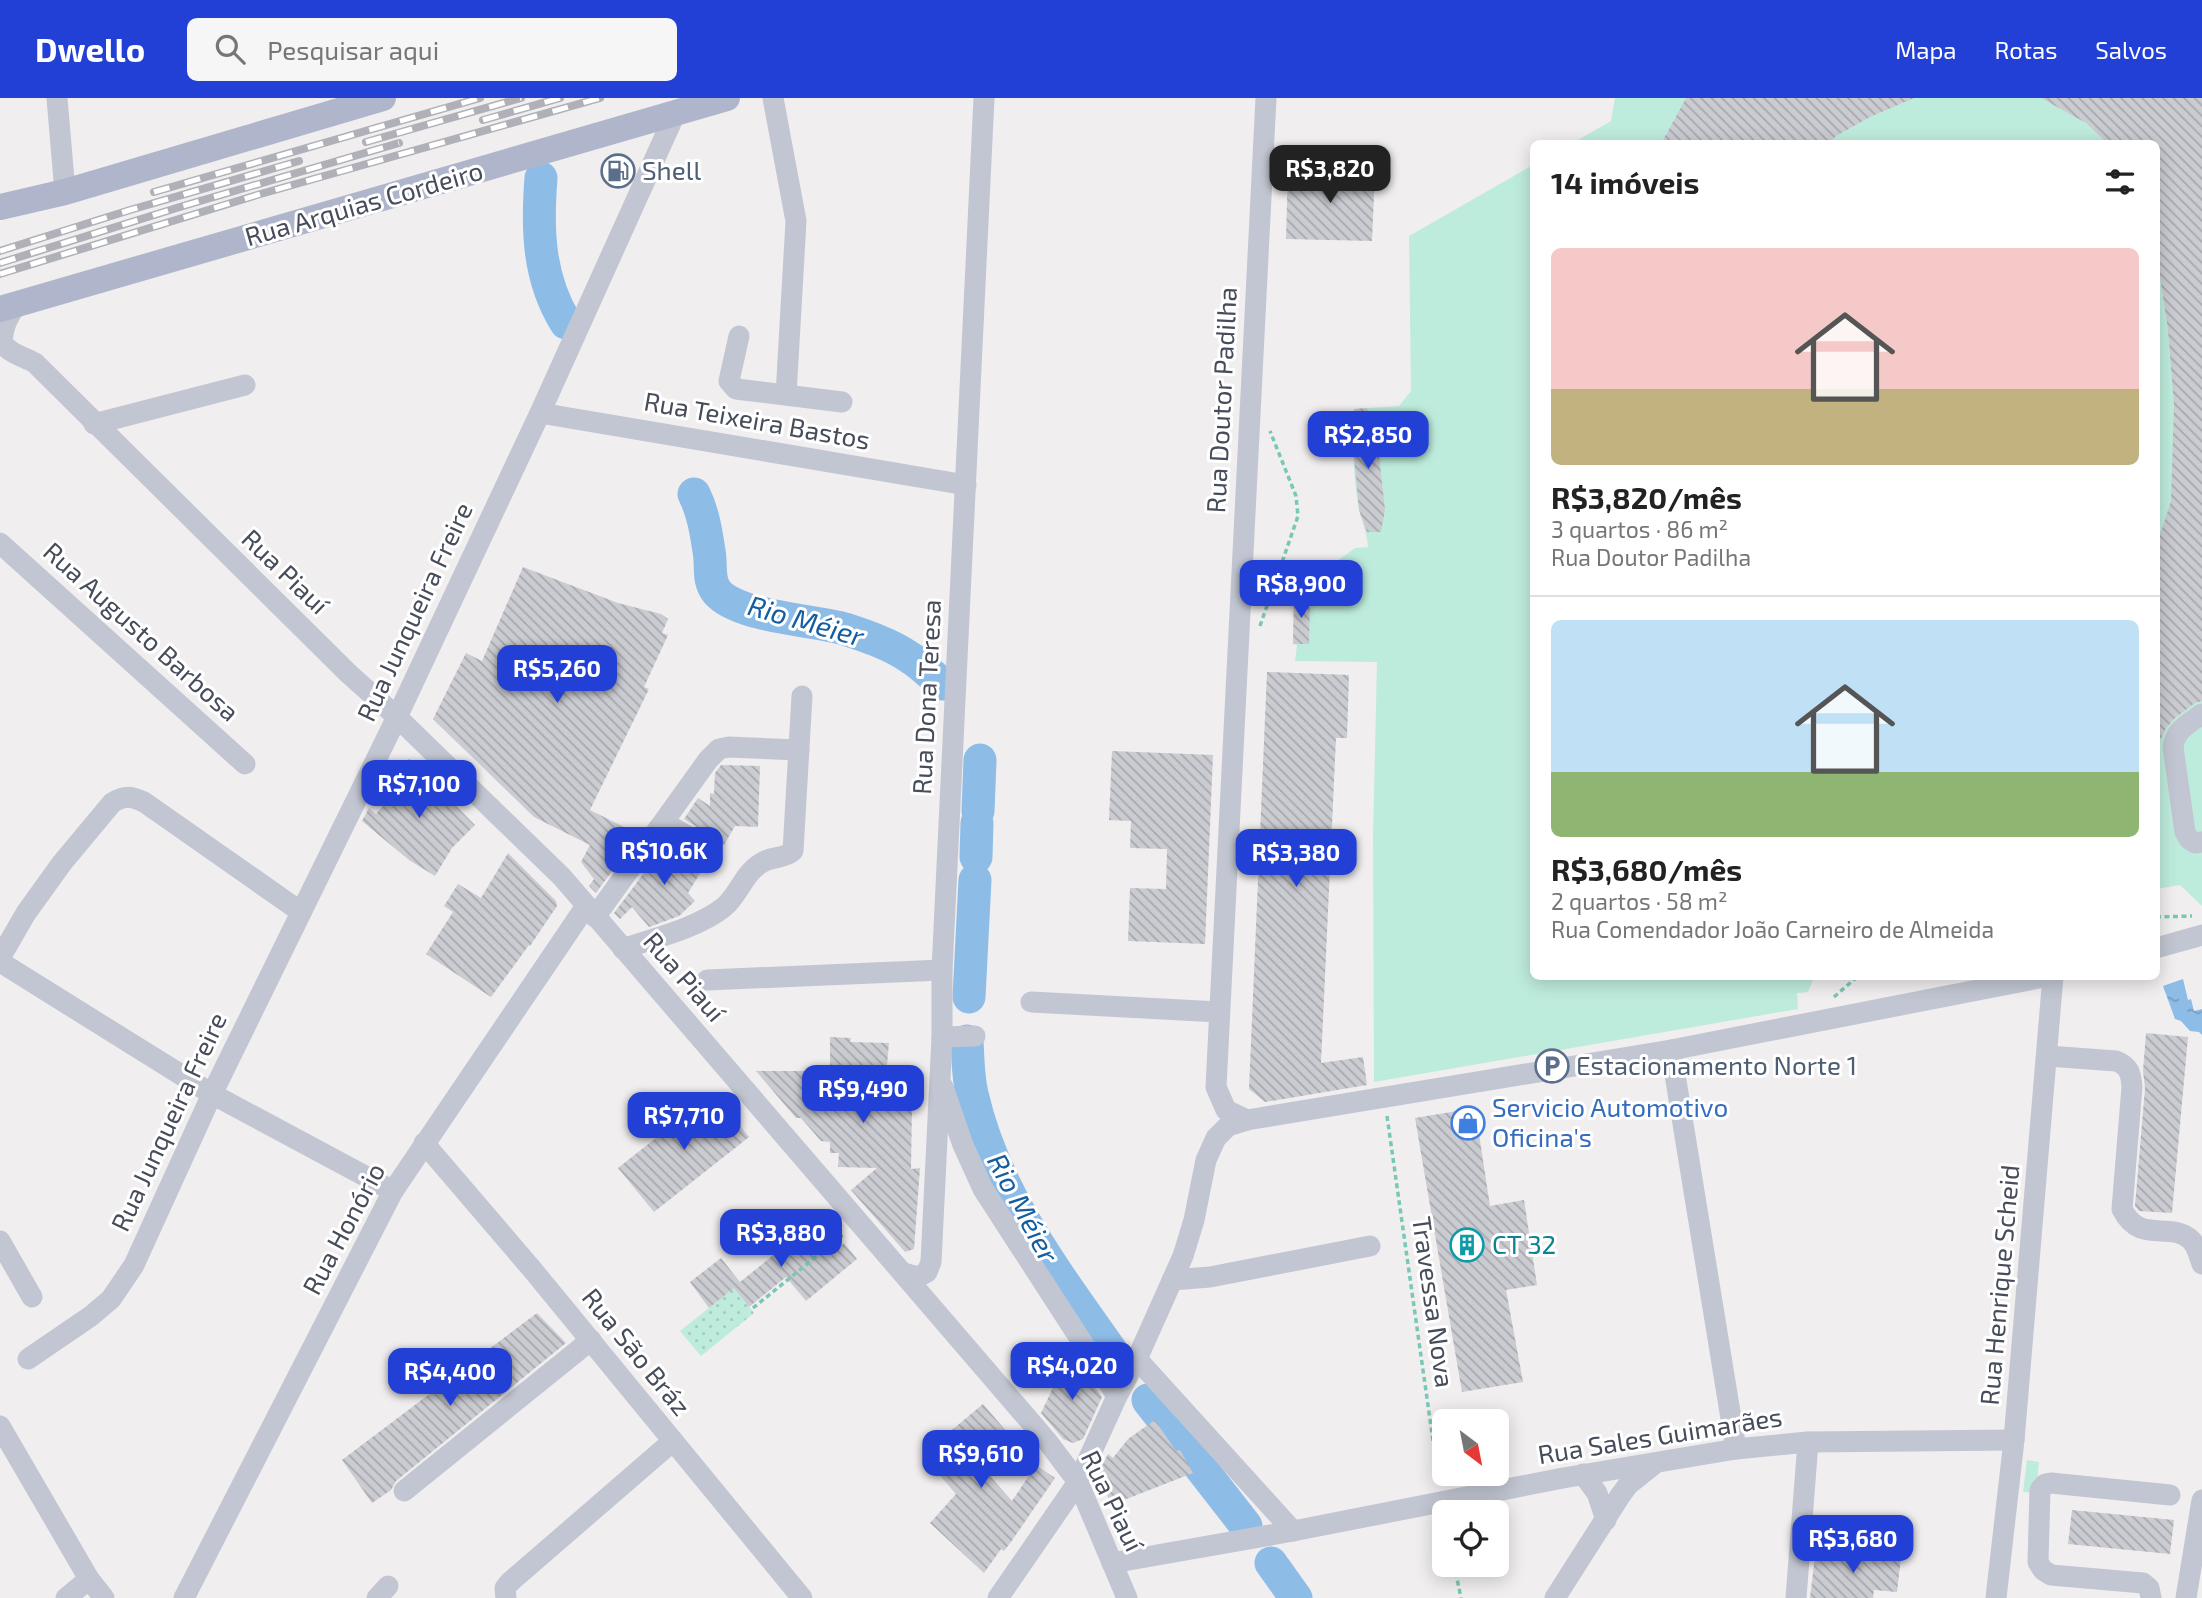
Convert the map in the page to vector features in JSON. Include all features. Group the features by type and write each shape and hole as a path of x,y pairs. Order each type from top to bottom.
{"main road":[{"path":"0,207 65,192 383,98"},
{"name":"Rua Arquias Cordeiro","path":"9,306 727,98"}],"street":[{"path":"57,98 65,192"},
{"path":"773,98 796,221 786,395"},
{"name":"Rua Dona Teresa","path":"903,1273 918,1277 927,1272 931,1262 940,1079 959,1036 942,970 984,98"},
{"name":"Rua Doutor Padilha","path":"1247,1120 1226,1110 1216,1087 1266,98"},
{"name":"Rua Junqueira Freire","path":"28,1359 91,1317 111,1299 134,1265 212,1094 397,717 540,413 675,114"},
{"name":"Rua Piauí","path":"9,306 2,329 3,350 35,363 349,674 552,866 1047,1441 1078,1482 1127,1598"},
{"path":"739,336 729,381 736,389 842,402"},
{"path":"94,424 245,385"},
{"name":"Rua Teixeira Bastos","path":"540,413 966,485"},
{"name":"Rua Augusto Barbosa","path":"0,543 245,764"},
{"path":"623,949 702,921 725,906 750,872 764,861 788,856 793,851 802,696"},
{"path":"2202,714 2179,731 2173,747 2185,832 2195,843 2202,842"},
{"name":"Rua Honório","path":"184,1598 393,1191 424,1143 590,911 658,830 711,756 719,749 729,747 799,750"},
{"path":"301,912 144,802 130,796 121,797 112,803 62,863 26,914 1,965 212,1094 393,1191"},
{"path":"658,830 672,827 710,850"},
{"path":"2160,945 2201,925"},
{"path":"707,980 942,970"},
{"path":"998,1598 1078,1482 1183,1256 1194,1220 1206,1160 1216,1138 1228,1126 1247,1120 1671,1050 2030,980"},
{"name":"Rua Henrique Scheid","path":"1996,1598 2014,1440 2048,1056 2051,980"},
{"path":"1031,1002 1219,1012"},
{"path":"1671,1050 1736,1449"},
{"path":"2048,1056 2125,1064 2131,1073 2133,1087 2122,1209 2127,1219 2137,1228 2181,1235 2189,1239 2202,1264"},
{"path":"940,1079 963,1145 983,1189 1117,1396"},
{"name":"Rua São Bráz","path":"424,1143 591,1340 802,1598"},
{"path":"0,1241 32,1297"},
{"path":"1172,1280 1210,1278 1370,1246"},
{"path":"404,1490 591,1340"},
{"path":"1137,1359 1293,1531"},
{"path":"0,1426 89,1579 104,1598"},
{"name":"Rua Sales Guimarães","path":"1452,1500 1583,1474 1736,1449 1808,1442 2014,1440"},
{"path":"506,1598 505,1588 510,1582 673,1441"},
{"path":"1796,1598 1808,1442"},
{"path":"1555,1598 1628,1485 1655,1463"},
{"path":"1583,1474 1597,1493 1606,1520"},
{"path":"2151,1598 2149,1588 2143,1583 2051,1575 2043,1570 2038,1562 2040,1490 2050,1483 2170,1494"},
{"path":"2186,1598 2202,1500"},
{"name":"Rua Sales Guimarães","path":"1112,1563 1432,1504"},
{"path":"66,1598 89,1579"}],"path":[{"path":"1257,635 1298,516 1296,496 1266,422"},
{"path":"2160,918 2201,925"},
{"name":"Travessa Nova","path":"1385,1097 1442,1500"},
{"path":"753,1308 859,1222"},
{"path":"1457,1577 1461,1598"}],"green space":[{"path":"1615,98 2202,98 2202,906 2180,885 2160,888 2160,140 1578,140 1611,121"},
{"path":"1530,167 1530,980 1813,980 1808,992 1797,993 1798,1009 1374,1082 1373,837 1377,662 1295,661 1297,645 1293,644 1294,596 1300,596 1301,587 1355,548 1368,547 1355,485 1354,409 1399,406 1411,391 1409,236"},
{"path":"734,1288 754,1313 701,1356 680,1331"},
{"path":"2027,1460 2039,1462 2036,1493 2023,1492"}],"water":[{"path":"2183,979 2194,1011 2202,1009 2202,1035 2190,1031 2181,1021 2175,1019 2163,986"}],"building":[{"path":"1686,98 1914,98 1870,117 1832,140 1663,140"},
{"path":"2041,98 2202,98 2202,701 2175,718 2160,740 2160,533 2171,501 2174,405 2168,329 2160,277 2160,140 2104,140 2086,123"},
{"path":"1288,168 1375,171 1372,241 1286,239"},
{"path":"1367,408 1377,437 1385,510 1381,532 1367,532 1359,510 1352,435 1354,409"},
{"path":"523,567 618,603 661,614 668,619 662,633 668,635 644,687 649,689 590,810 622,826 633,835 630,838 633,842 596,893 589,886 594,879 581,862 590,845 534,817 433,719 466,653 482,661"},
{"path":"1294,596 1310,597 1309,644 1293,644"},
{"path":"1267,672 1349,675 1347,738 1336,738 1321,1063 1363,1057 1367,1085 1265,1102 1249,1089"},
{"path":"1112,751 1213,755 1205,944 1128,941 1130,888 1166,889 1167,849 1130,848 1131,821 1109,820"},
{"path":"409,759 475,825 452,848 435,876 409,860 362,821 369,808 376,814 396,791 388,784"},
{"path":"721,765 760,766 758,827 735,826 724,845 684,819 698,798 710,806 710,793 714,794 715,773"},
{"path":"668,841 707,862 688,893 695,901 679,916 649,927 632,907 620,919 614,913"},
{"path":"508,853 556,901 557,906 491,997 426,954 453,912 444,906 458,884 481,898"},
{"path":"2146,1033 2188,1037 2172,1213 2139,1211 2135,1206 2145,1088 2143,1071"},
{"path":"830,1037 851,1038 850,1042 889,1043 887,1065 917,1066 914,1111 912,1110 911,1169 920,1168 914,1249 905,1252 851,1190 877,1168 838,1167 839,1153 830,1153 830,1142 821,1141 801,1118 796,1118 756,1071 830,1071"},
{"path":"714,1092 749,1137 654,1212 618,1168"},
{"name":"CT 32","path":"1475,1108 1490,1206 1524,1200 1537,1285 1506,1290 1523,1382 1462,1392 1415,1118"},
{"path":"817,1220 840,1247 844,1243 857,1259 806,1301 786,1277 749,1307 734,1288 709,1308 690,1282 721,1258 740,1282"},
{"path":"537,1313 566,1343 372,1503 342,1460"},
{"path":"1070,1352 1102,1397 1083,1439 1073,1443 1063,1439 1041,1413"},
{"path":"983,1404 1013,1439 981,1466 1012,1501 1036,1465 1055,1478 1011,1542 1004,1551 1001,1549 984,1573 930,1523 956,1494 922,1455"},
{"path":"1155,1420 1176,1451 1180,1450 1193,1473 1111,1505 1104,1487 1096,1491 1093,1483 1108,1454 1113,1458 1128,1439"},
{"path":"2072,1510 2174,1520 2170,1554 2068,1544"},
{"path":"1816,1548 1901,1558 1897,1592 1874,1590 1873,1598 1810,1598"}],"waterway":[{"name":"Rio Méier","path":"541,178 539,216 545,271 550,289 566,323"},
{"name":"Rio Méier","path":"694,494 705,529 712,582 717,592 727,600 741,607 777,617 845,629 869,638 894,648 942,684"},
{"name":"Rio Méier","path":"978,811 980,760"},
{"name":"Rio Méier","path":"976,857 977,823"},
{"name":"Rio Méier","path":"969,997 975,880"},
{"name":"Rio Méier","path":"967,1041 972,1094 982,1131 996,1166 1031,1233 1117,1359"},
{"name":"Rio Méier","path":"1148,1400 1246,1526"},
{"name":"Rio Méier","path":"1271,1563 1296,1598"}],"railway":[{"path":"154,192 480,98"},
{"path":"366,142 521,98"},
{"path":"483,120 560,98"},
{"path":"0,274 257,195 600,98"},
{"path":"0,263 399,143"},
{"path":"0,251 299,161"}],"place":[{"name":"Shell","path":"618,171"},
{"name":"Estacionamento Norte 1","path":"1552,1066"},
{"name":"Servicio Automotivo Oficina's","path":"1468,1123"},
{"name":"CT 32","path":"1467,1245"}]}
